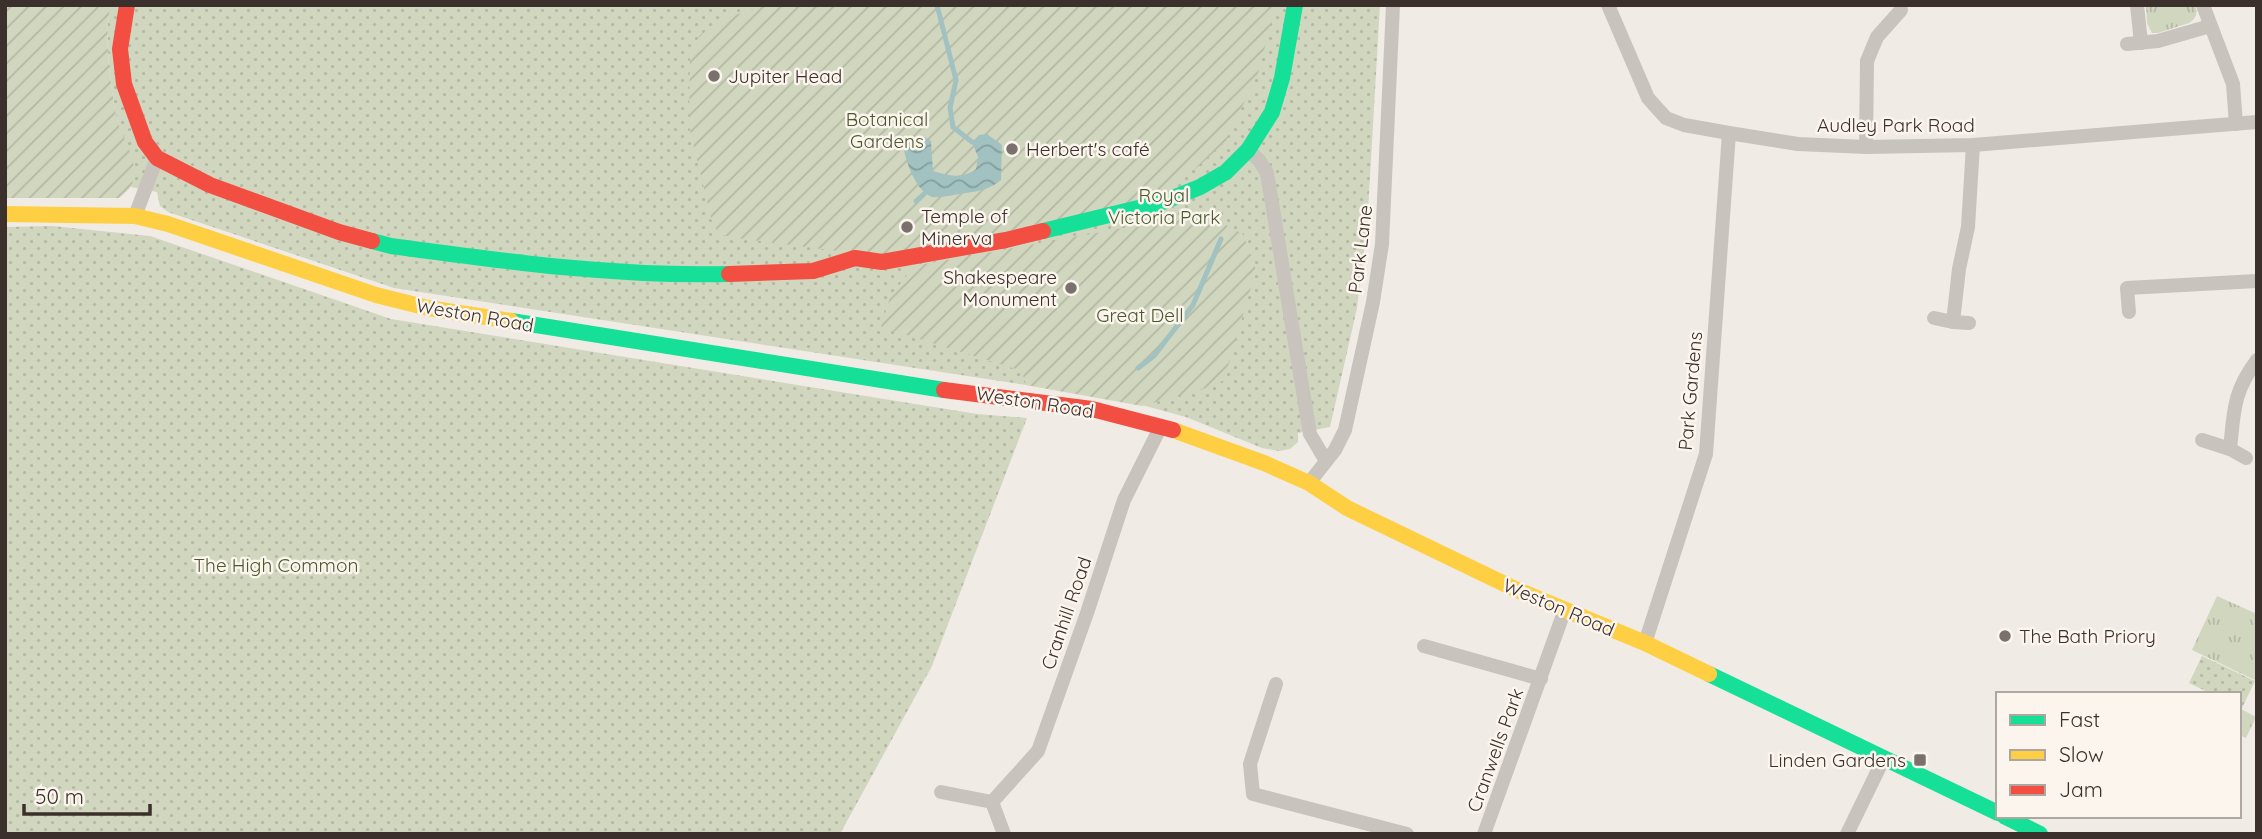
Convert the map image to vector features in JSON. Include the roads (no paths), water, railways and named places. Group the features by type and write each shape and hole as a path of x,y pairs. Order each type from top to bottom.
{"street":[{"path":"127,5 120,49 124,84 145,142 156,158 209,186 339,232 391,246 541,266 641,274 813,271 855,258 882,262 1014,238 1163,202 1200,187 1226,172 1248,150 1272,112 1282,78 1295,5"},
{"name":"Park Lane","path":"1309,483 1345,429 1373,302 1382,244 1392,5"},
{"name":"Audley Park Road","path":"1608,5 1648,98 1666,118 1684,125 1729,134 1798,144 1973,145 2257,122"},
{"path":"2137,5 2134,44 2158,41 2210,26"},
{"path":"2203,5 2232,84 2236,124"},
{"path":"1867,146 1867,61 1877,37 1901,10"},
{"name":"Park Gardens","path":"1645,643 1706,454 1729,134"},
{"path":"1953,322 1959,269 1968,227 1973,145"},
{"path":"1248,150 1259,160 1267,173 1310,434 1326,461"},
{"path":"135,216 156,158"},
{"name":"Weston Road","path":"5,214 135,216 168,224 376,295 428,308 912,384 1092,409 1161,426 1265,463 1309,483 1347,508 1564,612 1645,643 1996,812"},
{"path":"2129,312 2127,288 2257,281"},
{"path":"1934,318 1969,323"},
{"path":"2230,449 2232,412 2236,397 2246,374 2257,360"},
{"name":"Cranhill Road","path":"992,802 1038,751 1124,500 1161,426"},
{"path":"2202,440 2230,449 2246,458"},
{"name":"Cranwells Park","path":"1484,834 1564,612"},
{"name":"Cranwells Park","path":"1424,646 1541,679"},
{"path":"1243,807 1253,794 1250,765 1276,684"},
{"path":"1847,834 1884,758"},
{"path":"941,792 992,802 1004,834"},
{"path":"1253,794 1407,834"},
{"path":"2008,818 2040,834"}],"water":[{"path":"987,134 1002,145 1001,180 985,189 941,197 933,197 921,189 908,165 903,141 923,136 931,141 933,171 960,175 976,169 978,157 972,142 979,135"}],"waterway":[{"path":"937,5 956,80 950,108 953,127 972,142"},
{"path":"916,201 925,193"},
{"path":"1138,368 1154,356 1193,305 1221,239"}],"place":[{"name":"Jupiter Head","path":"714,76"},
{"name":"Herbert's café","path":"1012,149"},
{"name":"Temple of Minerva","path":"907,227"},
{"name":"Shakespeare Monument","path":"1071,288"},
{"name":"The Bath Priory","path":"2005,636"},
{"name":"Linden Gardens","path":"1920,760"}],"park label":[{"name":"Botanical Gardens","path":"887,130"},
{"name":"Royal Victoria Park","path":"1164,206"},
{"name":"Great Dell","path":"1140,315"},
{"name":"The High Common","path":"276,565"}]}
